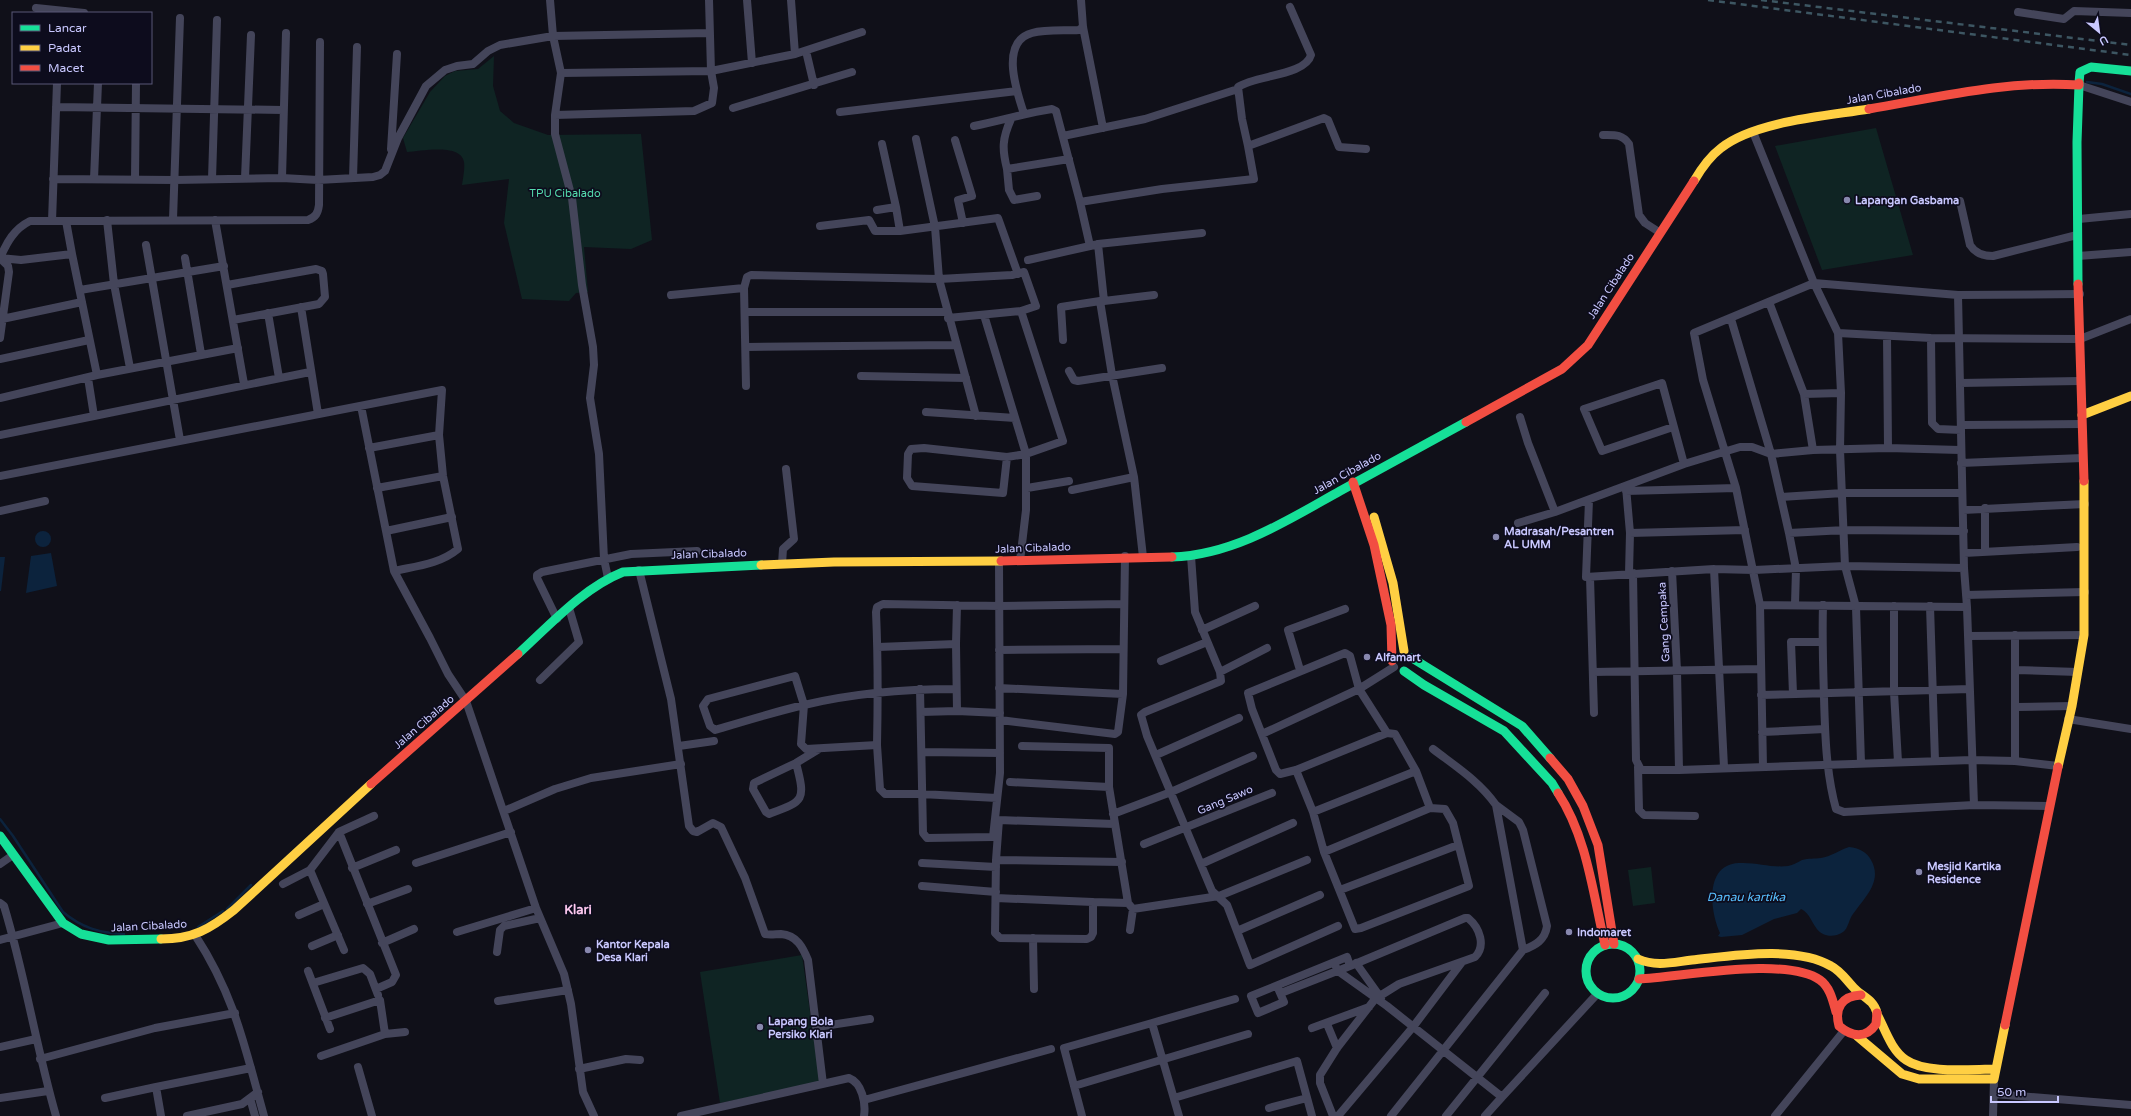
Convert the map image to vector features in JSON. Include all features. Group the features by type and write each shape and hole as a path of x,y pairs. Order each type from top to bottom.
{"street":[{"path":"550,0 553,36 561,73 555,115 555,134 572,198 582,285 593,347 594,365 590,398 601,477 606,569"},
{"path":"555,115 694,111 707,106 714,99 711,71 709,0"},
{"path":"747,0 752,63"},
{"path":"791,0 795,54"},
{"path":"1081,0 1083,27 1103,128"},
{"path":"1064,136 1145,119 1238,89 1239,85 1298,68 1309,60 1311,55 1290,7"},
{"path":"36,8 60,12"},
{"path":"2018,12 2064,19 2074,11 2131,13"},
{"path":"174,219 180,18"},
{"path":"212,179 217,20"},
{"path":"1024,114 1012,67 1016,47 1023,38 1032,33 1079,30 1083,27"},
{"path":"391,153 426,86 445,70 457,66 473,64 488,51 500,45 553,36 710,32"},
{"path":"561,73 711,71 795,54 862,32"},
{"path":"282,178 286,33"},
{"path":"245,178 251,35"},
{"path":"0,258 11,236 23,224 30,221 174,219 308,220 316,215 318,211 320,42"},
{"path":"352,178 356,47"},
{"path":"806,51 814,85"},
{"path":"53,178 175,180 282,178 318,180 380,175 389,164 391,153 397,54"},
{"path":"1993,1116 1994,1080 1996,1069 2049,806 2072,706 2084,635 2085,504 2080,381 2080,294 2077,235 2079,219 2077,142 2080,72 2091,67 2131,71"},
{"path":"733,108 814,85 852,72"},
{"name":"Jalan Cibalado","path":"0,836 63,923 81,934 109,940 164,939 195,935 214,926 234,910 335,816 466,701 553,614 569,608 591,589 606,569 623,572 782,559 1020,561 1143,554 1191,556 1224,548 1259,534 1562,369 1588,345 1704,165 1716,151 1732,141 1753,132 1800,120 2008,86 2044,82 2079,83"},
{"path":"2079,83 2131,102"},
{"path":"52,221 57,84"},
{"path":"94,179 98,84"},
{"path":"134,179 136,84"},
{"path":"1080,202 1162,189 1254,179 1238,89"},
{"path":"840,112 1017,91"},
{"path":"56,107 97,106 177,109 249,108 283,110"},
{"path":"974,126 1011,119 1024,114 1054,109 1064,136 1080,202 1094,245 1112,375 1134,477 1143,554"},
{"path":"1248,146 1324,118 1328,120 1339,147 1366,149"},
{"path":"1011,119 1004,134 1003,153 1007,169 1009,190 1014,200 1037,196"},
{"path":"1753,132 1814,283 1838,333 1841,393 1840,450 1845,530 1845,566 1856,607 1861,763"},
{"path":"1603,135 1618,135 1625,138 1629,144 1639,215 1645,223 1660,232"},
{"path":"916,139 935,227 939,279 976,416"},
{"path":"955,140 972,196 958,200 963,223"},
{"path":"882,144 900,231"},
{"path":"1007,169 1070,159"},
{"path":"1960,201 1970,245 1974,251 1984,256 1993,256 2077,235"},
{"path":"877,210 896,207"},
{"path":"2079,219 2131,214"},
{"path":"820,226 869,220 875,231 900,231 998,218 1018,274"},
{"path":"107,220 114,284 130,368"},
{"path":"215,220 234,320 244,384"},
{"path":"66,221 97,375"},
{"path":"1028,260 1094,245 1202,233"},
{"path":"146,245 180,440"},
{"path":"2078,256 2131,252"},
{"path":"0,258 21,260 72,254"},
{"path":"0,258 8,266 9,272 0,338"},
{"path":"185,258 201,354"},
{"path":"80,290 224,266"},
{"path":"227,285 319,269 323,274 324,300 320,304 234,320"},
{"path":"745,312 984,315 1021,311 1036,306 1024,272 1018,274 939,279 751,275 747,277 744,288 746,386"},
{"path":"1764,767 1760,669 1760,605 1736,488 1703,380 1694,333 1696,330 1731,319 1814,283 1958,295 2080,294"},
{"path":"671,295 744,288"},
{"path":"1063,340 1061,307 1154,295"},
{"path":"1958,295 1960,338 1960,450 1974,805"},
{"path":"2,319 82,302"},
{"path":"1769,302 1804,394 1813,450"},
{"path":"301,308 310,372 318,414"},
{"path":"1007,457 1003,493 912,486 907,478 908,454 911,449 924,448 1007,457 1026,454 1063,441 1021,311"},
{"path":"268,313 279,378"},
{"path":"984,315 1026,454 1027,488 1020,561"},
{"path":"1731,319 1771,454 1781,497 1796,569 1795,604"},
{"path":"1838,333 1931,338 2080,339 2131,319"},
{"path":"1887,336 1888,448"},
{"path":"1931,338 1932,423 1938,429 2082,422 2105,407 2131,396"},
{"path":"0,359 89,340"},
{"path":"746,347 956,345"},
{"path":"0,398 130,368 238,348"},
{"path":"1069,371 1074,380 1078,381 1162,368"},
{"path":"0,435 244,384 310,372"},
{"path":"861,376 966,378"},
{"path":"88,378 94,416"},
{"path":"1960,383 2080,381"},
{"path":"1673,427 1602,451 1584,409 1662,383 1684,464"},
{"path":"0,476 442,390 439,435 443,476 458,549 449,557 431,564 394,571"},
{"path":"1804,394 1841,393"},
{"path":"361,406 394,571 448,674 466,701 536,908 560,965 568,990 578,1069 583,1092 594,1116"},
{"path":"2082,422 2105,407"},
{"path":"926,412 1015,418"},
{"path":"1520,417 1533,458 1555,512"},
{"path":"369,448 439,435"},
{"path":"1518,523 1626,488 1684,464 1724,451 1752,447 1771,454 1813,450 1888,448 1960,450"},
{"path":"1961,464 2083,458"},
{"path":"782,559 786,546 794,539 786,469"},
{"path":"377,488 443,476"},
{"path":"1072,490 1134,477"},
{"path":"1357,480 1382,543 1401,623 1404,651 1412,658 1522,726 1568,779 1583,806 1598,845 1614,944"},
{"path":"1357,480 1391,625 1393,664"},
{"path":"1027,488 1069,481"},
{"path":"1626,488 1736,488"},
{"path":"1626,488 1630,533 1633,671 1639,810 1644,815 1695,816"},
{"path":"1781,497 1843,493 1962,493"},
{"path":"1589,500 1586,577 1714,569 1754,570 1845,566 1964,568"},
{"path":"0,511 45,501"},
{"path":"1963,510 2085,504"},
{"path":"1984,508 1985,552"},
{"path":"386,531 452,517"},
{"path":"1630,533 1745,530"},
{"path":"1789,533 1845,530 1964,531"},
{"path":"1964,553 2077,547"},
{"path":"553,614 536,578 537,575 548,570 606,569 630,554 697,551"},
{"path":"921,712 957,711 1115,734 1120,729 1123,694 1123,604 1125,556"},
{"path":"1191,556 1195,612 1220,672 1221,681 1145,712 1141,716 1141,721 1212,891 1220,896 1227,905 1250,965 1338,926"},
{"path":"920,689 923,833 927,838 993,838 996,798 1000,773 999,561"},
{"path":"1714,569 1724,767"},
{"path":"639,570 671,699 679,746 686,809 691,829 697,832 713,823 722,827 745,878 765,934 787,934 796,940 804,949 808,960 823,1084"},
{"name":"Gang Cempaka","path":"1672,571 1677,671 1679,770"},
{"path":"1590,577 1594,713"},
{"path":"1966,595 2084,592"},
{"path":"996,798 921,794 885,794 882,792 877,745 878,647 876,612 878,607 883,604 1000,606 1123,604"},
{"path":"1760,605 1795,604 1856,607 1967,607"},
{"path":"957,605 957,711"},
{"path":"1823,605 1822,642 1825,729 1828,764 1835,805 1839,811 1974,805 2049,806"},
{"path":"1202,630 1255,606"},
{"path":"1894,606 1894,692 1898,762"},
{"path":"1930,606 1935,761"},
{"path":"540,680 579,642 569,608"},
{"path":"1300,670 1288,630 1345,609"},
{"path":"2015,635 2015,761"},
{"path":"1968,636 2084,635"},
{"path":"1161,661 1207,642"},
{"path":"1793,694 1791,642 1822,642"},
{"path":"878,647 956,644"},
{"path":"1220,672 1267,648"},
{"path":"1000,650 1123,649"},
{"path":"1262,734 1360,689 1393,664 1394,654 1404,651"},
{"path":"1387,733 1360,689 1350,656 1345,653 1300,670 1248,693 1252,709 1278,773 1282,775 1296,770 1387,733 1395,734 1416,771 1430,808"},
{"path":"1404,671 1412,665 1412,658"},
{"path":"1393,664 1424,685 1504,731 1552,783 1569,809 1582,844 1605,946"},
{"path":"1593,672 1760,669"},
{"path":"2015,670 2078,672"},
{"path":"877,745 806,749 801,744 804,705 798,680 792,675 708,699 703,706 710,726 715,730 804,705 877,692 920,689 956,689"},
{"path":"999,688 1123,694"},
{"path":"1761,695 1970,689"},
{"path":"2016,707 2072,706"},
{"path":"1156,755 1239,718"},
{"path":"2068,720 2131,729"},
{"path":"1762,732 1825,729"},
{"path":"679,746 714,741"},
{"path":"1022,746 1109,748 1109,788 1114,824 1130,906 1130,930"},
{"path":"796,763 802,791 800,799 796,804 769,814 766,812 752,785 759,780 796,763 820,748"},
{"path":"1391,1116 1523,950 1543,939 1546,934 1547,926 1523,830 1519,822 1496,805 1463,770 1433,749"},
{"path":"922,752 1000,753"},
{"path":"1113,814 1171,792 1253,756"},
{"path":"1638,767 1644,771 1724,767 1972,760 2015,761 2058,766"},
{"path":"504,811 555,789 591,778 681,764"},
{"path":"1296,770 1313,812 1324,852 1352,924 1357,929 1469,886 1453,823 1448,811 1445,809 1430,808 1324,852"},
{"path":"1313,812 1416,771"},
{"path":"1010,782 1109,788"},
{"name":"Gang Sawo","path":"1144,844 1272,793"},
{"path":"1496,805 1523,950"},
{"path":"282,884 310,870 339,832 374,816"},
{"path":"1093,902 1093,933 1091,937 1087,939 997,937 995,933 996,864 999,820 1114,824"},
{"path":"1201,864 1294,823"},
{"path":"339,832 366,904 396,975 392,982 376,989"},
{"path":"416,863 511,832"},
{"path":"1340,890 1458,845"},
{"path":"352,868 396,850"},
{"path":"0,864 13,855"},
{"path":"922,886 996,895 1130,906 1220,896 1307,860"},
{"path":"922,863 996,864 1122,862"},
{"path":"310,870 344,950"},
{"path":"366,904 408,889"},
{"path":"1237,931 1320,895"},
{"path":"0,903 4,906 14,938 40,1060 56,1116"},
{"path":"299,915 324,904"},
{"path":"457,932 536,908"},
{"path":"497,952 500,930 504,926 540,918"},
{"path":"1333,1116 1320,1083 1320,1075 1337,1048 1377,997 1399,984 1475,957 1480,952 1482,945 1474,922 1468,918 1353,964 1338,970 1279,989 1347,957 1353,964 1377,997"},
{"path":"0,940 14,938 63,923"},
{"path":"382,943 414,929"},
{"path":"195,935 210,959 235,1013 264,1116"},
{"path":"312,946 338,935"},
{"path":"1033,938 1034,989"},
{"path":"1614,944 1623,946 1632,951 1638,959 1640,968 1639,979 1631,991 1617,998 1607,997 1598,993 1590,984 1586,973 1588,962 1594,952 1605,946 1614,944"},
{"path":"1638,959 1657,964 1784,953 1816,959 1830,965 1842,974 1861,995 1872,1002 1893,1046 1905,1060 1920,1068 1996,1069"},
{"path":"1338,1116 1413,1027 1462,961"},
{"path":"1334,962 1338,970 1377,997 1502,1097"},
{"path":"313,983 364,968 369,971 380,1000 385,1034"},
{"path":"1639,979 1659,979 1742,970 1784,970 1810,974 1820,980 1833,998 1836,1020 1843,1032 1857,1036 1902,1074 1919,1079 1994,1080"},
{"path":"308,971 330,1029"},
{"path":"498,1001 568,990"},
{"path":"1446,1116 1544,993"},
{"path":"1485,1116 1598,993"},
{"path":"1836,1012 1843,1000 1848,996 1861,995"},
{"path":"1082,1116 1064,1048 1235,999"},
{"path":"325,1018 380,1000"},
{"path":"1312,1028 1327,1024 1369,1007"},
{"path":"40,1060 155,1028 235,1013"},
{"path":"1857,1036 1870,1031 1874,1026 1877,1014"},
{"path":"816,1027 870,1019"},
{"path":"1152,1023 1179,1116"},
{"path":"1327,1024 1337,1048"},
{"path":"321,1056 385,1034 405,1032"},
{"path":"1775,1116 1843,1032"},
{"path":"1074,1086 1248,1034"},
{"path":"0,1047 36,1039"},
{"path":"864,1100 1051,1049"},
{"path":"578,1069 626,1059 640,1060"},
{"path":"1174,1098 1296,1061 1312,1116"},
{"path":"358,1067 372,1116"},
{"path":"105,1098 251,1068"},
{"path":"681,1116 844,1078 852,1080 858,1084 864,1100 864,1116"},
{"path":"156,1087 161,1116"},
{"path":"0,1098 48,1091"},
{"path":"186,1116 219,1113 242,1104 258,1092"},
{"path":"1994,1094 2131,1105"},
{"path":"250,1098 255,1116"},
{"path":"1268,1108 1307,1098"}],"green space":[{"name":"TPU Cibalado","path":"494,56 493,86 500,111 514,123 548,135 641,134 652,240 631,249 584,247 588,292 576,293 569,301 522,299 504,223 509,179 462,185 464,162 461,156 456,152 448,150 430,150 407,152 403,138 430,92 445,76 455,71 478,69"},
{"name":"Lapangan Gasbama","path":"1876,128 1913,255 1822,270 1775,146"},
{"path":"1651,867 1655,903 1633,906 1628,870"},
{"name":"Lapang Bola Persiko Klari","path":"802,955 820,1083 720,1103 700,972"}],"water":[{"path":"43,531 50,536 51,539 46,546 43,547 36,542 35,539 40,532"},
{"path":"51,553 57,586 26,593 31,556"},
{"path":"0,557 5,557 1,591 0,591"},
{"name":"Danau kartika","path":"1849,847 1859,849 1867,855 1871,860 1875,875 1871,888 1843,932 1833,936 1823,934 1816,928 1808,914 1801,909 1797,913 1774,919 1742,935 1718,936 1720,933 1712,902 1713,890 1715,880 1720,871 1728,865 1745,863 1788,866 1805,859 1828,856"}],"waterway":[{"path":"2087,82 2102,84 2131,94"},
{"path":"0,819 13,836 63,912 77,922 92,929 124,934"},
{"path":"227,909 251,885"},
{"path":"198,927 223,911"}],"railway":[{"path":"1708,0 2131,55"},
{"path":"1761,0 2131,45"}],"traffic: fast":[{"path":"2079,83 2080,72 2091,67 2131,71"},
{"path":"2078,284 2077,142 2079,85"},
{"path":"1172,557 1195,555 1217,550 1260,534 1466,422"},
{"path":"518,654 581,597 594,587 623,572 761,565"},
{"path":"1412,658 1522,726 1550,758"},
{"path":"1404,671 1424,685 1504,731 1552,783 1558,793"},
{"path":"0,836 63,923 81,934 109,940 161,939"},
{"path":"1613,944 1623,946 1632,952 1638,961 1640,971 1638,981 1632,990 1623,996 1613,998 1603,996 1594,990 1588,981 1586,971 1588,961 1594,952 1603,946 1613,944"}],"traffic: slow":[{"path":"1694,181 1699,172 1713,155 1735,139 1753,132 1792,121 1869,109"},
{"path":"2082,415 2131,396"},
{"path":"2058,767 2072,706 2084,635 2084,481"},
{"path":"1374,517 1393,583 1404,651"},
{"path":"761,565 834,562 1001,561"},
{"path":"161,939 172,939 192,935 217,923 234,910 371,784"},
{"path":"1638,959 1652,963 1665,963 1725,956 1763,954 1800,956 1816,960 1835,968 1855,989 1871,1002 1877,1013"},
{"path":"1877,1014 1892,1045 1906,1060 1925,1067 1937,1069 1996,1069"},
{"path":"1857,1036 1902,1074 1919,1079 1994,1079 2005,1025"}],"traffic: jam":[{"path":"1869,109 2000,87 2052,84 2079,85 2079,83"},
{"path":"1466,422 1562,369 1588,345 1694,181"},
{"path":"2078,284 2084,481"},
{"path":"1353,482 1374,545 1391,625 1392,661"},
{"path":"1001,561 1172,557"},
{"path":"371,784 518,654"},
{"path":"1550,758 1568,779 1583,806 1598,845 1614,944"},
{"path":"2005,1025 2058,767"},
{"path":"1558,793 1576,828 1588,866 1605,945"},
{"path":"1639,979 1733,970 1783,969 1804,973 1820,980 1829,990 1836,1012"},
{"path":"1861,995 1849,998 1841,1004 1838,1014 1839,1026 1854,1034 1863,1034 1872,1029 1876,1024 1877,1013"}],"place":[{"name":"Lapangan Gasbama","path":"1847,200"},
{"name":"Madrasah/Pesantren AL UMM","path":"1496,537"},
{"name":"Alfamart","path":"1367,657"},
{"name":"Mesjid Kartika Residence","path":"1919,872"},
{"name":"Indomaret","path":"1569,932"},
{"name":"Kantor Kepala Desa Klari","path":"588,950"},
{"name":"Lapang Bola Persiko Klari","path":"760,1027"}],"district":[{"name":"Klari","path":"578,910"}]}
